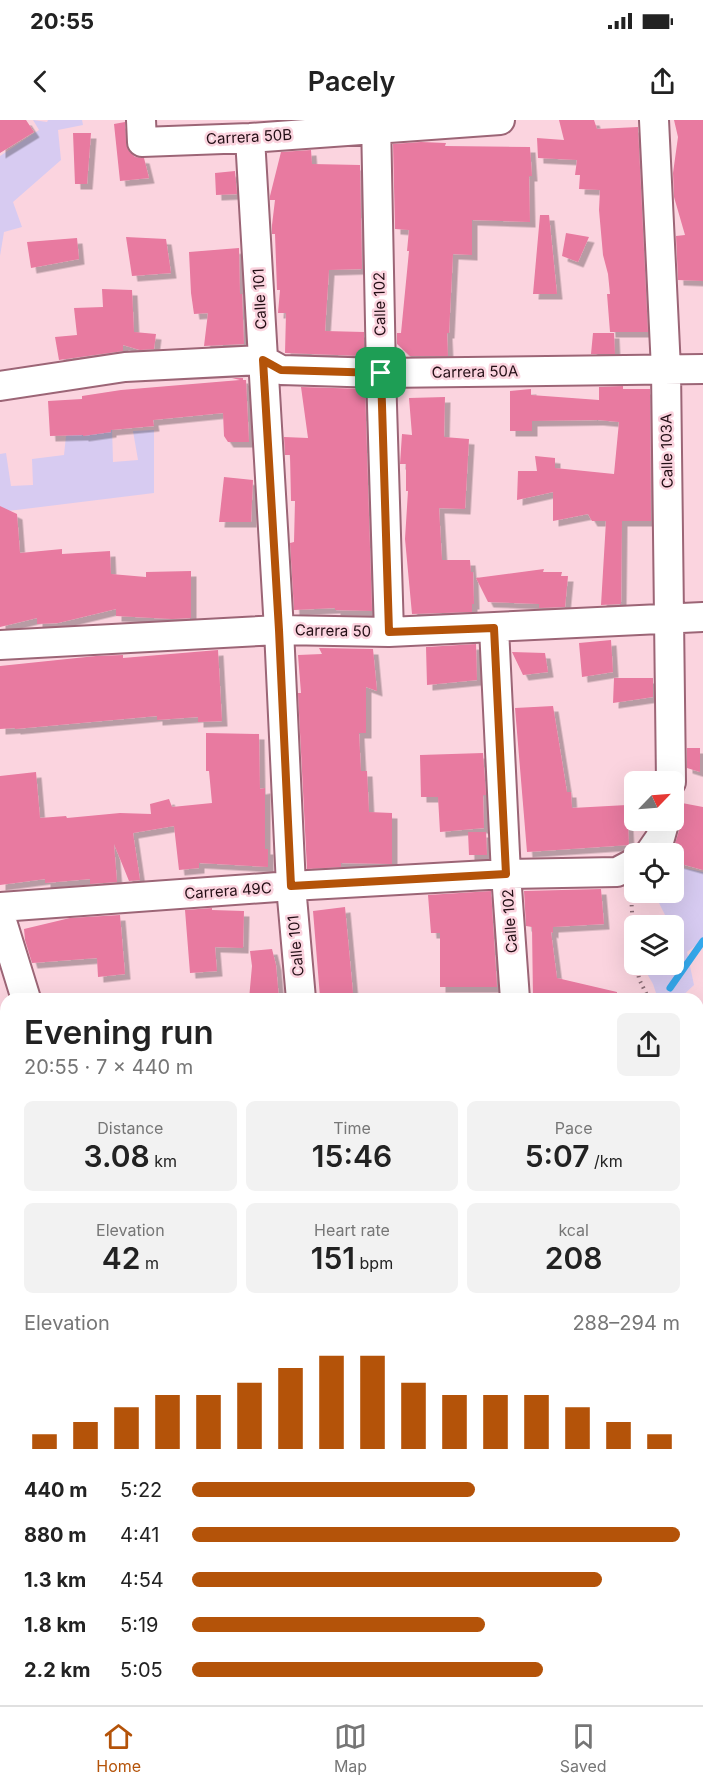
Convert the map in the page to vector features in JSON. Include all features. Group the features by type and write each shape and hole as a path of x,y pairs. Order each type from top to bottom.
{"street":[{"name":"Carrera 50B","path":"142,131 250,138 377,125 500,120"},
{"name":"Calle 103A","path":"654,120 666,369 671,771"},
{"name":"Calle 102","path":"377,125 381,373 389,632"},
{"name":"Calle 101","path":"250,138 279,630 291,886 300,993"},
{"name":"Carrera 50A","path":"0,386 125,368 263,360 281,370 381,373 703,369"},
{"name":"Carrera 50","path":"0,645 279,630 389,632 703,617"},
{"name":"Calle 102","path":"494,628 506,874 515,993"},
{"name":"Carrera 49C","path":"0,907 291,886 506,874 617,872 624,868"},
{"path":"0,915 24,993"}],"path":[{"path":"638,975 646,993"}],"shaded area":[{"path":"33,120 47,122 48,120 82,120 83,125 58,130 61,160 13,202 22,227 4,232 0,256 0,156 39,130"},
{"path":"85,427 112,427 113,462 138,460 133,431 154,430 154,493 0,512 0,454 6,453 11,486 33,485 32,459 64,455 66,436"},
{"path":"684,868 703,872 703,940 687,952 694,985 685,993 656,993 648,975 684,975 684,915 665,915 659,903 684,903"}],"building":[{"path":"0,120 26,120 34,132 0,153"},
{"path":"559,120 594,120 597,129 638,127 648,332 610,332 607,294 610,294 603,255 599,210 600,190 579,189 580,175 575,175 577,160 538,158 537,138 564,140"},
{"path":"674,120 703,120 703,281 678,280 676,236 685,235 674,197 673,173 678,137"},
{"path":"125,122 128,150 135,157 144,158 149,178 120,181 114,124"},
{"path":"73,133 91,133 87,184 75,184"},
{"path":"446,143 445,146 530,147 532,176 529,176 530,222 472,220 472,255 453,254 449,333 447,333 448,356 410,356 397,344 397,333 401,333 409,230 395,229 393,144"},
{"path":"311,150 312,164 360,165 362,269 329,270 325,331 364,332 364,356 285,353 286,313 278,313 280,290 277,290 275,234 272,234 275,200 270,200 270,196 281,152"},
{"path":"235,171 237,194 216,195 215,173"},
{"path":"540,215 549,215 557,294 533,294"},
{"path":"566,233 589,237 578,262 562,256"},
{"path":"126,237 166,239 171,273 132,276"},
{"path":"77,238 79,259 31,268 27,242"},
{"path":"239,248 244,344 204,346 208,313 194,314 189,252"},
{"path":"102,289 132,290 134,332 156,334 154,349 140,350 123,345 123,351 59,360 55,337 77,335 74,308 103,307"},
{"path":"593,333 614,333 615,354 591,354"},
{"path":"232,378 246,380 249,442 228,442 224,436 223,413 153,420 154,426 111,430 111,432 83,436 50,436 48,401 82,399 82,396 121,390 240,380"},
{"path":"623,386 623,389 650,389 651,521 622,521 621,604 601,605 606,521 592,521 588,514 553,521 553,492 517,500 518,471 537,471 535,456 555,458 555,468 614,474 619,422 532,421 532,431 510,431 510,391 531,389 531,395 599,400 599,387"},
{"path":"301,387 365,389 372,611 335,610 335,608 294,610 290,543 294,542 295,501 291,501 290,455 285,455 284,437 308,438"},
{"path":"445,397 444,437 469,439 465,509 439,508 442,560 470,560 471,572 473,572 474,604 472,604 472,612 412,614 405,539 408,491 406,491 406,464 400,464 402,434 412,435 409,398"},
{"path":"224,477 253,480 251,522 219,522"},
{"path":"0,506 17,514 20,553 62,549 62,554 110,551 111,574 146,577 146,572 191,571 191,618 116,616 116,609 58,623 37,624 37,618 0,627"},
{"path":"544,569 543,572 562,572 561,576 568,576 565,607 539,608 539,604 488,602 476,578"},
{"path":"611,640 613,672 582,677 579,643"},
{"path":"476,644 477,680 427,685 426,647"},
{"path":"319,648 373,649 377,691 366,687 366,733 359,733 361,771 367,771 369,812 392,813 392,864 341,863 341,867 307,869 298,655 322,654"},
{"path":"218,650 222,721 198,722 198,717 157,720 157,716 0,729 0,666 96,656 123,655 123,658"},
{"path":"512,652 545,653 548,672 523,675"},
{"path":"614,678 653,678 653,697 613,703"},
{"path":"553,706 567,792 571,792 572,808 624,805 624,831 628,831 629,843 624,843 624,845 527,852 515,708"},
{"path":"206,733 259,734 260,789 265,788 265,849 268,849 268,867 199,863 199,868 179,870 174,826 133,833 140,880 129,881 114,844 117,882 90,884 90,879 45,883 45,879 0,885 0,776 36,772 40,818 120,813 151,814 150,804 169,799 172,807 212,803 209,771 206,771"},
{"path":"687,748 700,748 700,772 687,768"},
{"path":"483,753 486,795 483,795 484,828 440,832 438,797 421,797 420,755"},
{"path":"684,803 703,807 703,870 684,865 684,843 675,843 679,831 684,831"},
{"path":"468,832 486,832 487,855 469,855"},
{"path":"601,889 604,924 553,927 553,933 551,932 557,978 617,993 533,993 532,927 526,926 524,891"},
{"path":"491,891 497,987 440,987 440,933 431,933 428,895"},
{"path":"345,907 353,993 320,993 313,911"},
{"path":"212,908 212,910 244,911 243,948 215,947 217,971 190,973 185,910"},
{"path":"120,915 125,974 98,977 97,958 32,963 24,929 70,918"},
{"path":"272,949 278,993 250,993 252,966 250,951"}],"waterway":[{"path":"670,988 703,941"}],"route":[{"path":"263,360 281,370 381,373 389,632 494,628 506,874 291,886 263,360"}]}
